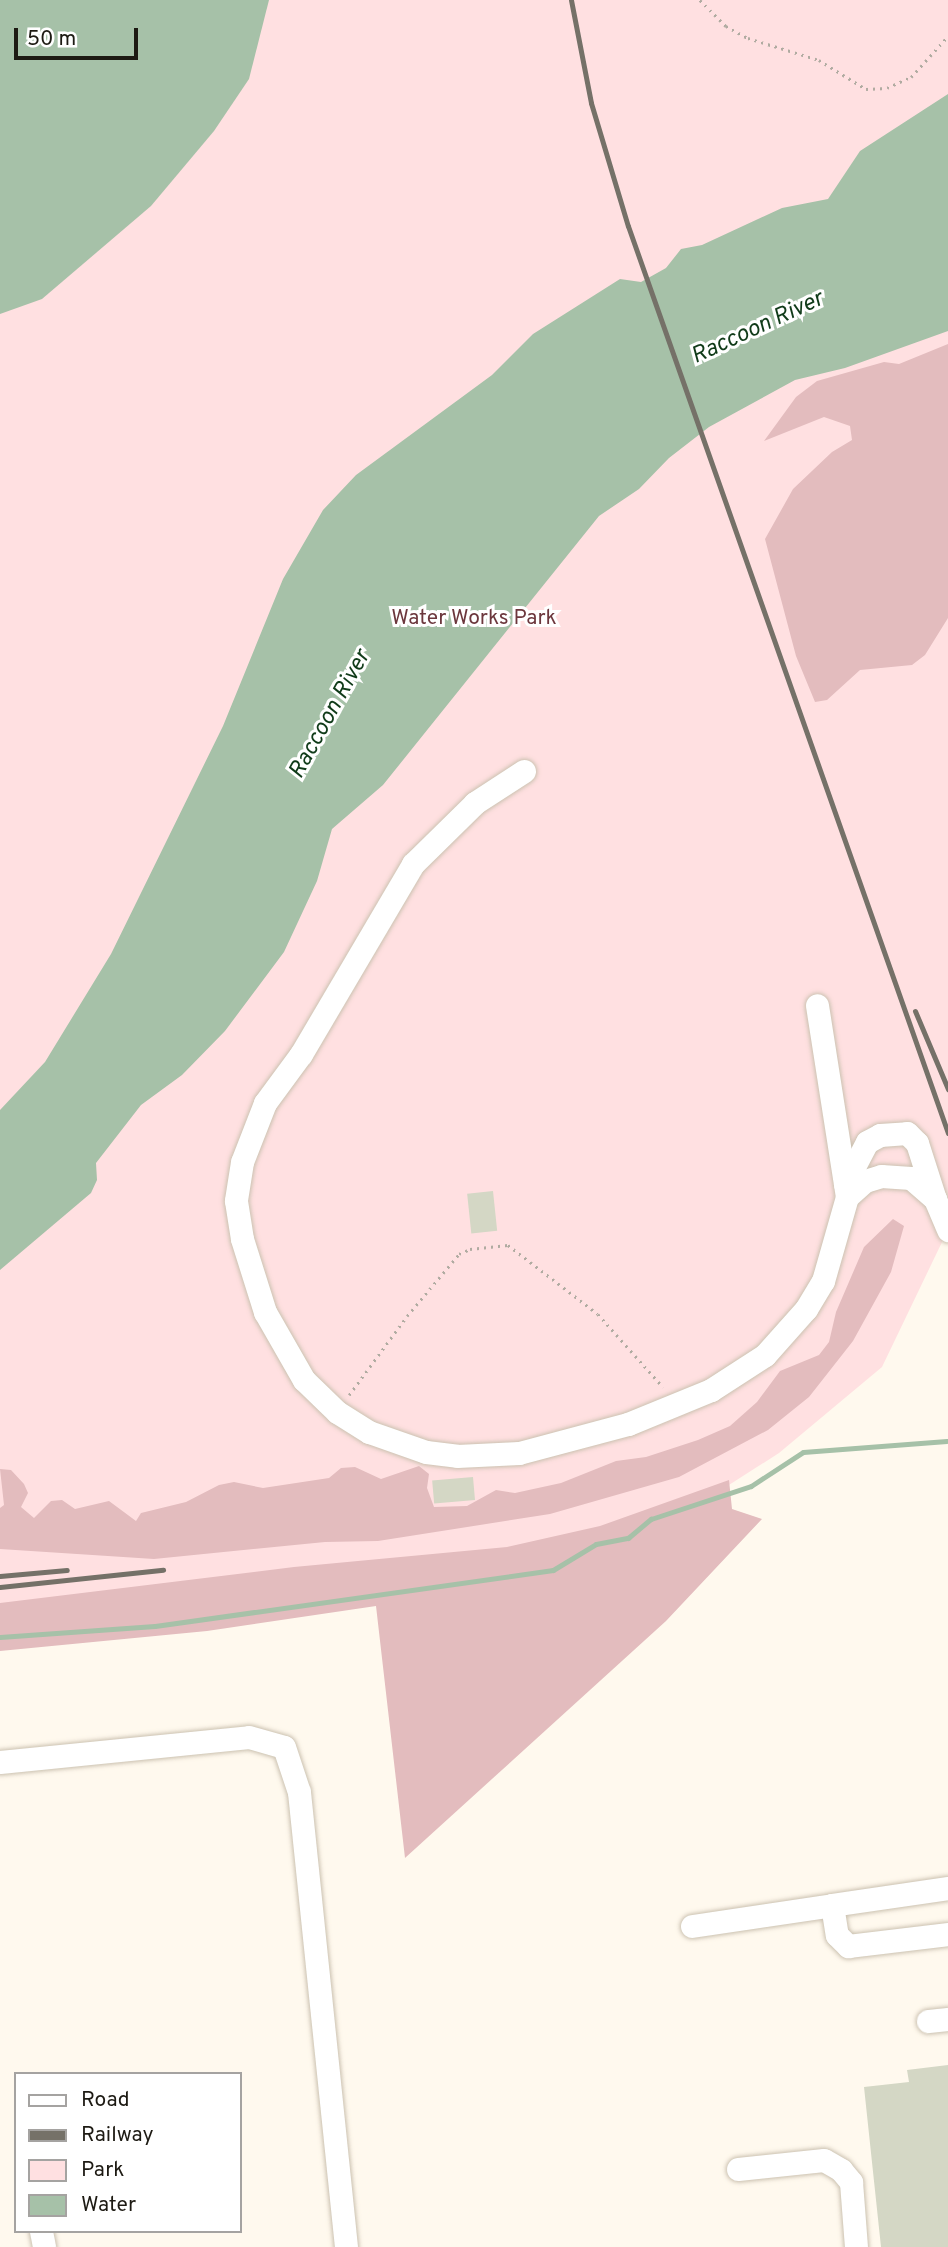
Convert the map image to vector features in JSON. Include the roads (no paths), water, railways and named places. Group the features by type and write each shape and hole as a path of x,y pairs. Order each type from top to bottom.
{"lane":[{"path":"524,771 475,803 413,863 301,1054 265,1103 242,1163 236,1201 242,1239 265,1312 304,1380 337,1412 396,1443 447,1455 489,1457 616,1427 738,1375 787,1333 823,1281 846,1191 867,1142 880,1135 907,1133 917,1143 948,1230"},
{"path":"817,1005 846,1191"},
{"path":"846,1191 865,1181 899,1176 911,1178 935,1199"},
{"path":"0,1762 249,1737 284,1747 299,1792 346,2247"},
{"path":"692,1926 948,1888"},
{"path":"832,1905 837,1935 848,1946 948,1934"},
{"path":"738,2169 824,2160 841,2170 850,2182 856,2247"}],"water":[{"path":"0,0 269,0 249,79 214,131 151,206 42,299 0,314"},
{"name":"Raccoon River","path":"948,94 948,331 845,368 795,380 709,427 669,458 639,489 599,516 383,785 332,829 317,881 284,952 225,1031 182,1075 141,1105 96,1163 97,1180 91,1193 0,1270 0,1110 45,1062 111,954 223,726 283,579 323,510 356,475 492,375 533,334 620,279 641,282 666,268 681,249 702,245 782,208 828,199 860,151"}],"waterway":[{"path":"0,1637 155,1626 553,1570 596,1544 628,1538 651,1519 751,1486 803,1452 947,1441"}],"railway":[{"path":"571,0 591,103 628,226 948,1133"},
{"path":"915,1011 948,1089"},
{"path":"0,1576 67,1570"},
{"path":"0,1587 163,1570"}],"park label":[{"name":"Water Works Park","path":"474,619"}]}
